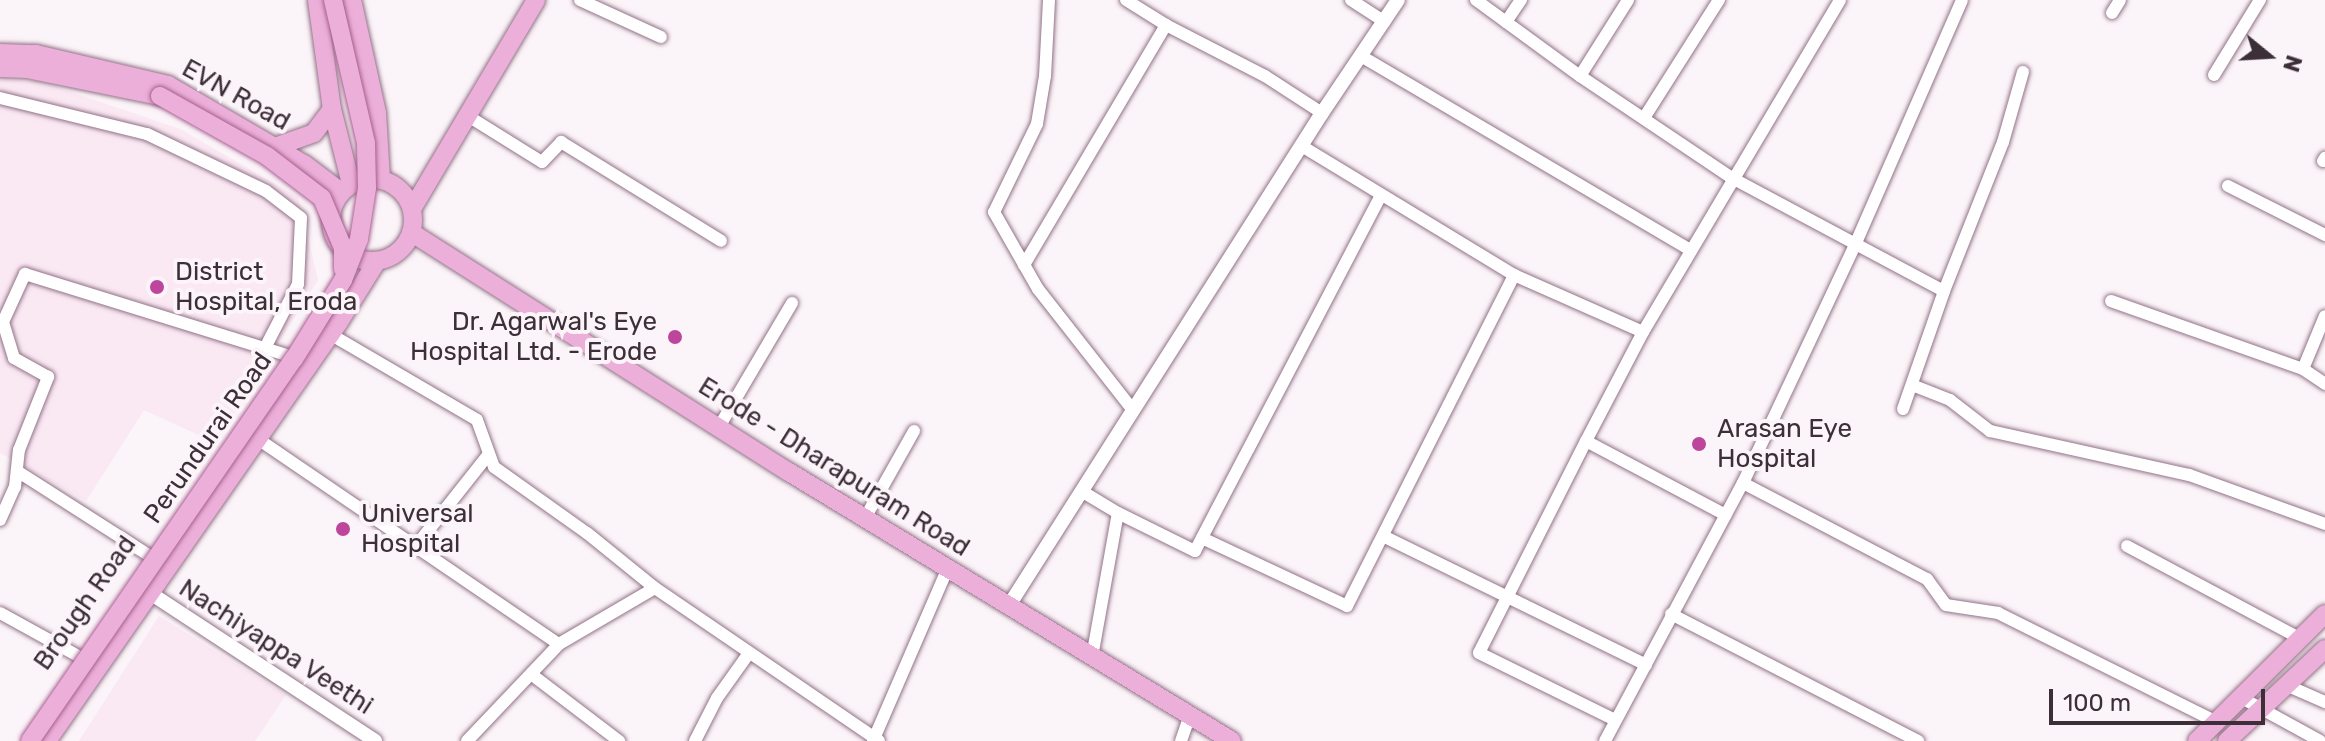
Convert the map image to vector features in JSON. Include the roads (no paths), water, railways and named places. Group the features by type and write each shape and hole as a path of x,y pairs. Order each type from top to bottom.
{"main road":[{"path":"317,0 346,188"},
{"name":"Perundurai Road","path":"30,741 294,359 343,280 359,239 367,188 366,158 333,0"},
{"name":"Perundurai Road","path":"40,741 347,298 368,237 376,187 366,95 343,0"},
{"path":"352,0 377,113 381,179"},
{"path":"412,209 536,0"},
{"name":"EVN Road","path":"0,53 36,54 168,85 346,188"},
{"path":"0,68 27,69 160,96 267,156 322,198 343,248 343,280"},
{"path":"275,147 314,133 332,109"},
{"path":"363,179 381,179 399,187 412,209 412,233 402,248 377,261 363,260 345,252 333,232 331,218 346,188 363,179"},
{"name":"Erode - Dharapuram Road","path":"412,233 1008,607 1232,741"},
{"name":"Brough Road","path":"20,741 315,319 345,252"},
{"name":"Brough Road","path":"47,741 258,439 377,261"},
{"path":"2197,741 2325,614"},
{"path":"2227,741 2325,649"}],"street":[{"path":"580,0 661,37"},
{"path":"1049,0 1045,76 1037,124 994,212 1038,289 1133,410"},
{"path":"1126,0 1166,25 1265,76 1322,113"},
{"path":"1351,0 1385,22"},
{"path":"1008,607 1322,113 1398,0"},
{"path":"1476,0 1580,76 1732,178 1944,291"},
{"path":"1506,22 1521,0"},
{"path":"1580,76 1628,0"},
{"path":"1644,118 1719,0"},
{"path":"1615,720 1479,653 1643,332 1840,0"},
{"path":"1605,741 1743,483 1855,245 1962,0"},
{"path":"2112,13 2120,0"},
{"path":"2214,75 2260,0"},
{"path":"1024,265 1166,25"},
{"path":"1361,56 1690,250"},
{"path":"1903,409 1944,291 2003,142 2023,72"},
{"path":"0,98 147,134 266,191 301,218 298,284 265,348"},
{"path":"468,116 542,162 561,142 721,241"},
{"path":"1302,146 1514,275 1643,332"},
{"path":"2228,186 2325,235"},
{"path":"1083,492 1195,551 1381,195"},
{"path":"0,520 15,487 19,450 48,377 14,358 3,322 25,274 290,356"},
{"path":"1202,538 1347,606 1514,275"},
{"path":"2111,301 2303,369 2325,384"},
{"path":"719,427 792,303"},
{"path":"2303,369 2325,316"},
{"path":"330,334 477,420 494,467 587,533 655,588 876,740 948,568"},
{"path":"1912,385 1950,400 1990,431 2189,475 2325,524"},
{"path":"865,518 914,431"},
{"path":"258,439 559,644"},
{"path":"1586,441 1726,515"},
{"path":"416,546 489,454"},
{"path":"17,471 150,556"},
{"path":"1743,483 1927,579 1946,605 1998,613 2215,721"},
{"path":"1092,657 1118,513"},
{"path":"1383,536 1646,665"},
{"path":"2127,546 2299,638"},
{"name":"Nachiyappa Veethi","path":"132,581 375,741"},
{"path":"467,741 559,644 655,588"},
{"path":"0,613 80,657"},
{"path":"1671,614 1918,741"},
{"path":"695,741 717,698 749,653"},
{"path":"531,674 619,741"},
{"path":"2286,685 2325,702"},
{"path":"2240,697 2320,741"},
{"path":"1181,741 1190,715"}],"place":[{"name":"District Hospital, Eroda","path":"157,287"},
{"name":"Dr. Agarwal's Eye Hospital Ltd. - Erode","path":"675,337"},
{"name":"Arasan Eye Hospital","path":"1699,444"},
{"name":"Universal Hospital","path":"343,529"}]}
